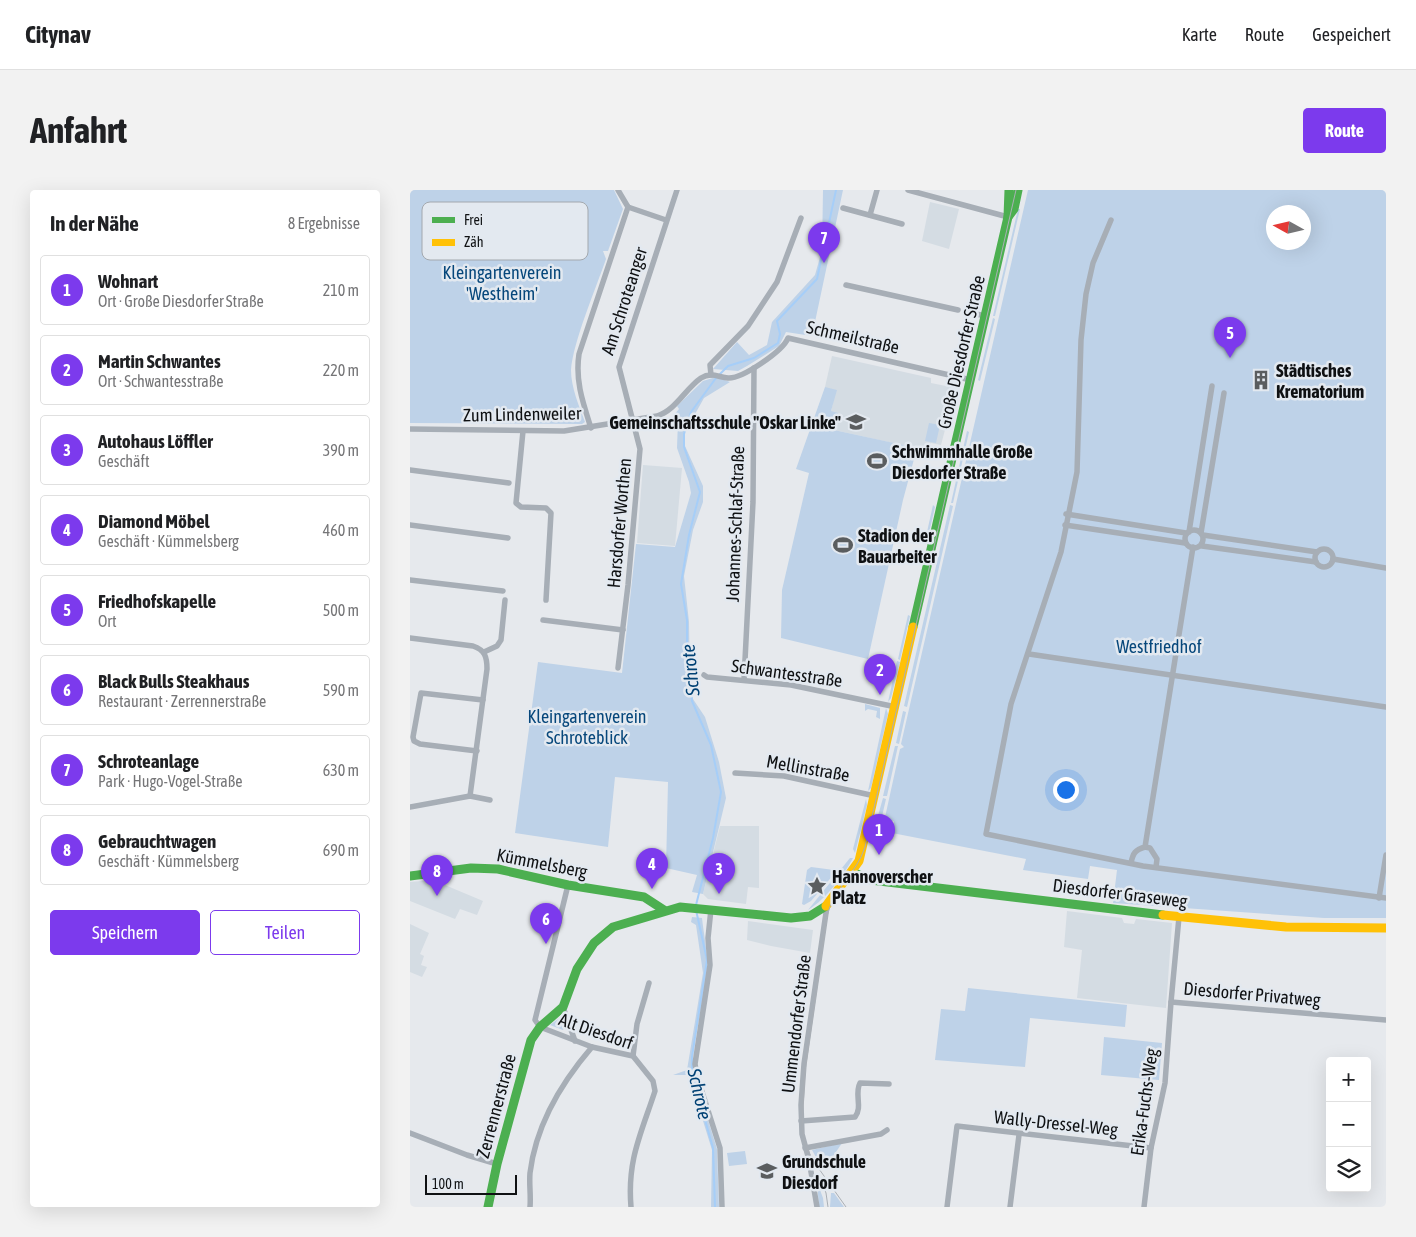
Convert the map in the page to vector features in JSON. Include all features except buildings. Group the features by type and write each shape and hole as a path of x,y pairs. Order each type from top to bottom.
{"main road":[{"name":"Große Diesdorfer Straße","path":"828,904 852,872 862,853 1008,217 1007,202 1009,190"},
{"name":"Große Diesdorfer Straße","path":"1008,217 1014,210 1018,190"},
{"name":"Kümmelsberg","path":"410,876 461,869 489,868 568,885 644,897 664,910"},
{"name":"Diesdorfer Graseweg","path":"852,872 871,880 1179,917 1286,927 1386,928"},
{"path":"563,1007 577,970 600,936 616,926 664,910 696,907 795,918 813,915 828,904"},
{"name":"Zerrennerstraße","path":"488,1207 497,1164 530,1043 540,1027 563,1007"}],"street":[{"path":"618,190 628,207 666,220"},
{"name":"Am Schroteanger","path":"634,420 619,367 677,190"},
{"path":"870,215 877,190"},
{"path":"908,190 1008,217"},
{"path":"591,428 579,389 576,369 578,354 628,207"},
{"path":"843,208 902,224"},
{"path":"714,375 710,365 748,326 777,282 801,218"},
{"path":"1111,220 1093,263 1086,294 1081,340 1077,472 1066,514 1060,552 1029,654 1011,704 986,834 1131,863 1383,898 1386,856"},
{"path":"846,285 958,310"},
{"path":"966,312 986,316"},
{"name":"Schmeilstraße","path":"714,375 727,378 754,368 783,347 788,338 971,380"},
{"name":"Johannes-Schlaf-Straße","path":"744,680 753,502 754,368"},
{"name":"Zum Lindenweiler","path":"410,429 524,431 591,428 665,413 703,377 714,375"},
{"path":"1185,542 1212,386"},
{"path":"1202,546 1204,540 1202,534 1224,393"},
{"name":"Harsdorfer Worthen","path":"618,668 624,630 640,452 634,420"},
{"path":"524,431 516,503 520,507 546,508 551,513 546,600"},
{"path":"410,470 510,483"},
{"path":"1066,514 1317,552 1322,549 1328,550 1333,559"},
{"path":"410,525 508,538"},
{"path":"1065,525 1185,542 1192,547 1202,546 1316,562 1324,567 1330,564 1333,559"},
{"path":"1145,847 1192,547"},
{"path":"1316,562 1317,552"},
{"path":"1333,559 1386,568"},
{"path":"410,580 503,591"},
{"path":"484,652 501,641 505,600"},
{"path":"543,620 624,630"},
{"path":"410,638 471,646 484,652 487,662 470,796"},
{"path":"1029,654 1386,707"},
{"name":"Schwantesstraße","path":"704,675 707,678 744,680 808,688 896,707"},
{"path":"477,751 420,744 414,741 413,737 420,693 482,700"},
{"name":"Mellinstraße","path":"735,773 784,776 876,796"},
{"path":"410,806 470,796 490,800"},
{"path":"1131,863 1133,855 1137,850 1145,847 1150,848 1157,859 1156,867"},
{"path":"540,1027 536,1022 535,1016 568,885"},
{"name":"Ummendorfer Straße","path":"817,1207 801,1121 804,1064 828,904"},
{"path":"711,909 708,938 710,965 695,1064 697,1076 720,1148 722,1207"},
{"name":"Diesdorfer Privatweg","path":"1179,917 1171,1002 1386,1020"},
{"path":"633,1056 637,1024 649,983"},
{"name":"Erika-Fuchs-Weg","path":"1144,1207 1151,1148 1164,1083 1171,1002"},
{"path":"563,1007 575,1041"},
{"name":"Alt Diesdorf","path":"540,1027 592,1047 633,1056 656,1087 632,1156 630,1173 632,1207"},
{"path":"530,1207 530,1174 543,1123 565,1081 592,1047"},
{"path":"801,1121 855,1116 859,1111 857,1092 860,1083 889,1084"},
{"name":"Wally-Dressel-Weg","path":"947,1207 957,1126 1019,1135 1151,1148"},
{"path":"805,1148 881,1134 887,1130"},
{"path":"410,1133 467,1155 497,1164"},
{"path":"1010,1207 1019,1135"}],"shaded area":[{"path":"930,202 959,209 949,249 922,241"},
{"path":"832,356 931,378 931,383 956,388 941,445 931,443 929,451 834,430 831,411 833,403 825,387"},
{"path":"643,465 682,468 675,546 637,543"},
{"path":"720,826 759,826 759,888 748,887 746,904 708,899 703,894"},
{"path":"433,880 483,901 477,915 460,909 455,919 410,901 410,882"},
{"path":"1067,911 1122,918 1124,923 1134,924 1136,919 1172,923 1166,1008 1077,998 1082,950 1064,947"},
{"path":"748,921 813,930 810,953 747,940"},
{"path":"410,924 429,933 420,954 424,956 421,965 427,967 422,977 410,972"}],"green space":[{"name":"Kleingartenverein 'Westheim'","path":"410,190 614,190 623,209 608,251 603,251 606,259 580,330 571,370 574,390 585,422 582,424 410,423"},
{"path":"823,190 843,190 812,336 786,332 779,346 738,371 713,369 737,342 749,355 767,345 772,322 815,275 822,250"},
{"name":"Westfriedhof","path":"1028,190 1386,190 1386,918 1324,918 1113,903 1117,870 1090,866 1088,879 1023,870 1026,859 892,833 894,821 888,820 885,832 882,831 900,749 904,747 901,744"},
{"path":"1018,209 1020,209 995,316 993,316"},
{"path":"993,318 995,319 980,381 978,380"},
{"name":"Kleingartenverein Schroteblick","path":"716,377 730,382 704,398 685,432 685,446 703,486 703,502 693,530 684,576 689,622 690,686 693,699 705,717 719,762 726,798 703,894 692,892 697,875 666,868 668,782 615,777 608,847 515,833 538,662 622,673 636,544 675,547 691,493 677,448 678,420 673,416 679,409 677,406 703,381"},
{"name":"Stadion der Bauarbeiter","path":"825,387 837,390 831,411 838,413 834,430 917,448 903,500 868,659 781,638 782,590 809,473 796,469"},
{"path":"929,423 940,425 936,443 925,441"},
{"path":"967,431 969,432 953,503 951,503"},
{"path":"933,505 935,507 927,542 925,541"},
{"path":"950,505 953,506 907,707 904,706"},
{"path":"908,615 910,616 900,660 898,659"},
{"path":"897,661 900,662 891,698 888,702"},
{"path":"865,704 880,708 880,719 876,717 877,711 868,709 865,711"},
{"path":"886,708 888,714 871,788 868,791"},
{"path":"903,711 906,712 899,744 896,743"},
{"path":"895,746 898,746 887,796 883,796"},
{"path":"883,798 886,799 877,838 872,837"},
{"path":"866,799 867,805 855,853 853,849"},
{"path":"850,858 853,858 834,887 808,910"},
{"path":"811,867 834,870 835,873 811,901 804,905 802,904 807,870"},
{"path":"692,917 702,918 707,958 706,984 694,1049 693,1075 673,1075 687,1070 703,973 696,925 691,922"},
{"path":"968,988 1127,1005 1125,1027 1030,1018 1025,1067 935,1060 941,1009 965,1011"},
{"path":"561,1017 565,1027 563,1030 550,1025"},
{"path":"1104,1037 1162,1043 1159,1080 1101,1075"},
{"path":"696,1081 717,1149 719,1207 711,1207 712,1150 691,1082"},
{"path":"842,1143 830,1161 822,1168 812,1150"},
{"path":"745,1151 747,1164 729,1166 727,1153"},
{"path":"817,1182 823,1198 824,1207 819,1207"},
{"path":"831,1193 834,1193 844,1207 830,1207"}],"waterway":[{"name":"Schrote","path":"719,375 728,366 754,358 778,343 780,334 777,321 817,279 836,190"},
{"name":"Schrote","path":"696,905 713,838 721,792 711,745 692,701 687,667 687,620 681,584 689,535 700,492 684,447 684,434 691,412 716,378"},
{"name":"Schrote","path":"696,910 707,960 692,1057 692,1074 713,1148 715,1207"}],"tram line":[{"path":"846,1207 812,1159 805,1143 802,1126 805,1071 827,916 834,897 857,865 865,847 1016,190"},
{"path":"821,1180 826,1193 828,1207"}],"traffic: fast":[{"path":"913,627 1008,217 1009,190"},
{"path":"1008,217 1014,209 1018,190"},
{"path":"410,876 471,868 498,869 568,885 644,897 664,910"},
{"path":"852,872 871,880 1163,915"},
{"path":"488,1207 497,1164 531,1040 540,1027 563,1007 577,969 594,943 613,927 680,907 791,918 810,916 826,906"}],"traffic: slow":[{"path":"826,906 859,861 913,627"},
{"path":"1163,915 1286,927 1386,928"}],"place":[{"name":"Schroteanlage","path":"824,263"},
{"name":"Friedhofskapelle","path":"1230,358"},
{"name":"Städtisches Krematorium","path":"1261,380"},
{"name":"Gemeinschaftsschule \"Oskar Linke\"","path":"856,422"},
{"name":"Schwimmhalle Große Diesdorfer Straße","path":"877,461"},
{"name":"Stadion der Bauarbeiter","path":"843,545"},
{"name":"Martin Schwantes","path":"880,695"},
{"name":"Wohnart","path":"879,855"},
{"name":"Hannoverscher Platz","path":"817,886"},
{"name":"Diamond Möbel","path":"652,889"},
{"name":"Autohaus Löffler","path":"719,894"},
{"name":"Gebrauchtwagen","path":"437,896"},
{"name":"Black Bulls Steakhaus","path":"546,944"},
{"name":"Grundschule Diesdorf","path":"767,1171"}]}
